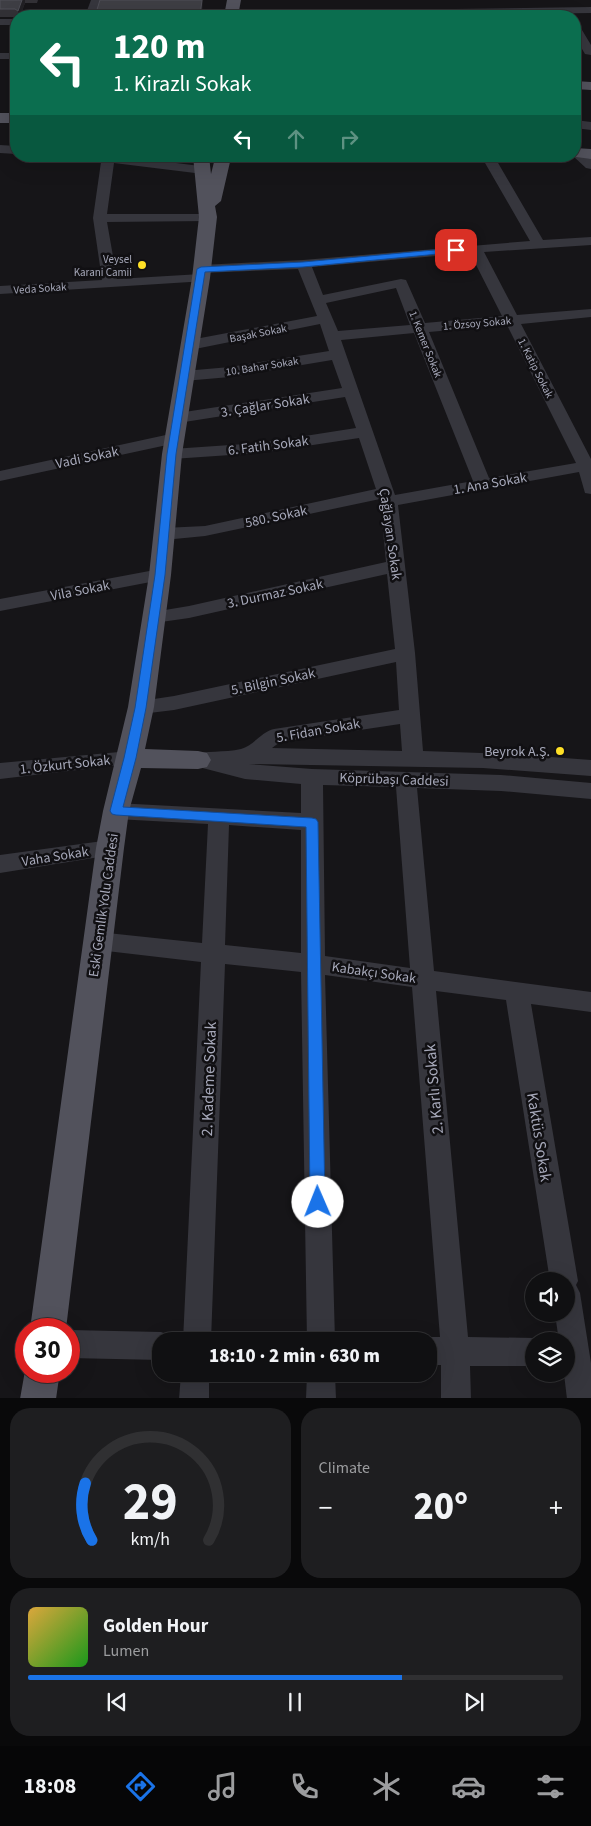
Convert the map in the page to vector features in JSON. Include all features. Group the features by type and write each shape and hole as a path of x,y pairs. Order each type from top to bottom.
{"main road":[{"path":"208,217 222,162"},
{"name":"Eski Gemlik Yolu Caddesi","path":"49,1318 110,848 116,811 130,758 140,708 160,575 175,437 201,274 208,217 202,163"},
{"name":"Köprübaşı Caddesi","path":"130,758 198,760"},
{"path":"38,1398 40,1383"}],"street":[{"path":"581,37 590,52"},
{"path":"581,153 591,165"},
{"path":"108,162 100,218 110,283"},
{"path":"171,162 202,163"},
{"path":"491,162 538,243"},
{"path":"100,218 208,217"},
{"name":"Veda Sokak","path":"0,290 110,283 475,248 591,241"},
{"name":"1. Katip Sokak","path":"475,248 589,466 591,489"},
{"name":"Çağlayan Sokak","path":"303,264 339,354 364,432 388,496 410,715 410,769"},
{"name":"1. Kemer Sokak","path":"318,300 401,283 484,484"},
{"name":"1. Özsoy Sokak","path":"332,336 591,313"},
{"name":"Başak Sokak","path":"190,345 325,319"},
{"name":"10. Bahar Sokak","path":"184,376 230,372 339,354"},
{"name":"3. Çağlar Sokak","path":"175,437 351,391"},
{"name":"6. Fatih Sokak","path":"175,437 260,448 364,432"},
{"name":"Vadi Sokak","path":"0,476 175,437"},
{"name":"1. Ana Sokak","path":"388,496 484,484 589,466"},
{"name":"580. Sokak","path":"164,534 205,531 388,496"},
{"name":"3. Durmaz Sokak","path":"154,617 190,612 396,566"},
{"name":"Vila Sokak","path":"0,605 160,575"},
{"name":"5. Bilgin Sokak","path":"140,708 174,703 405,653"},
{"name":"5. Fidan Sokak","path":"246,763 274,736 410,715"},
{"name":"1. Özkurt Sokak","path":"0,771 130,758"},
{"name":"Köprübaşı Caddesi","path":"198,760 410,769 501,783 591,791"},
{"name":"Köprübaşı Caddesi","path":"246,763 312,777 410,769 560,764 591,768"},
{"name":"2. Karlı Sokak","path":"410,769 424,979 442,1351 456,1398"},
{"path":"312,777 313,964 321,1332"},
{"path":"116,811 312,822"},
{"name":"2. Kademe Sokak","path":"197,1332 219,817"},
{"name":"Vaha Sokak","path":"1,866 110,848"},
{"name":"Kabakçı Sokak","path":"98,941 313,964 591,1002"},
{"name":"Kaktüs Sokak","path":"517,992 563,1272"},
{"path":"572,1322 578,1353 582,1398"},
{"path":"80,1344 152,1346"},
{"path":"442,1351 525,1352"},
{"path":"194,1398 195,1382"},
{"path":"321,1382 321,1398"}],"building":[{"path":"0,0 22,0 18,10 0,9"},
{"path":"100,0 202,0 201,10 97,10"}],"place":[{"name":"Veysel Karani Camii","path":"142,265"},
{"name":"Beyrok A.Ş.","path":"560,751"}],"route":[{"path":"318,1202 312,822 116,811 130,758 140,708 160,575 172,454 201,269 303,264 456,250"}]}
